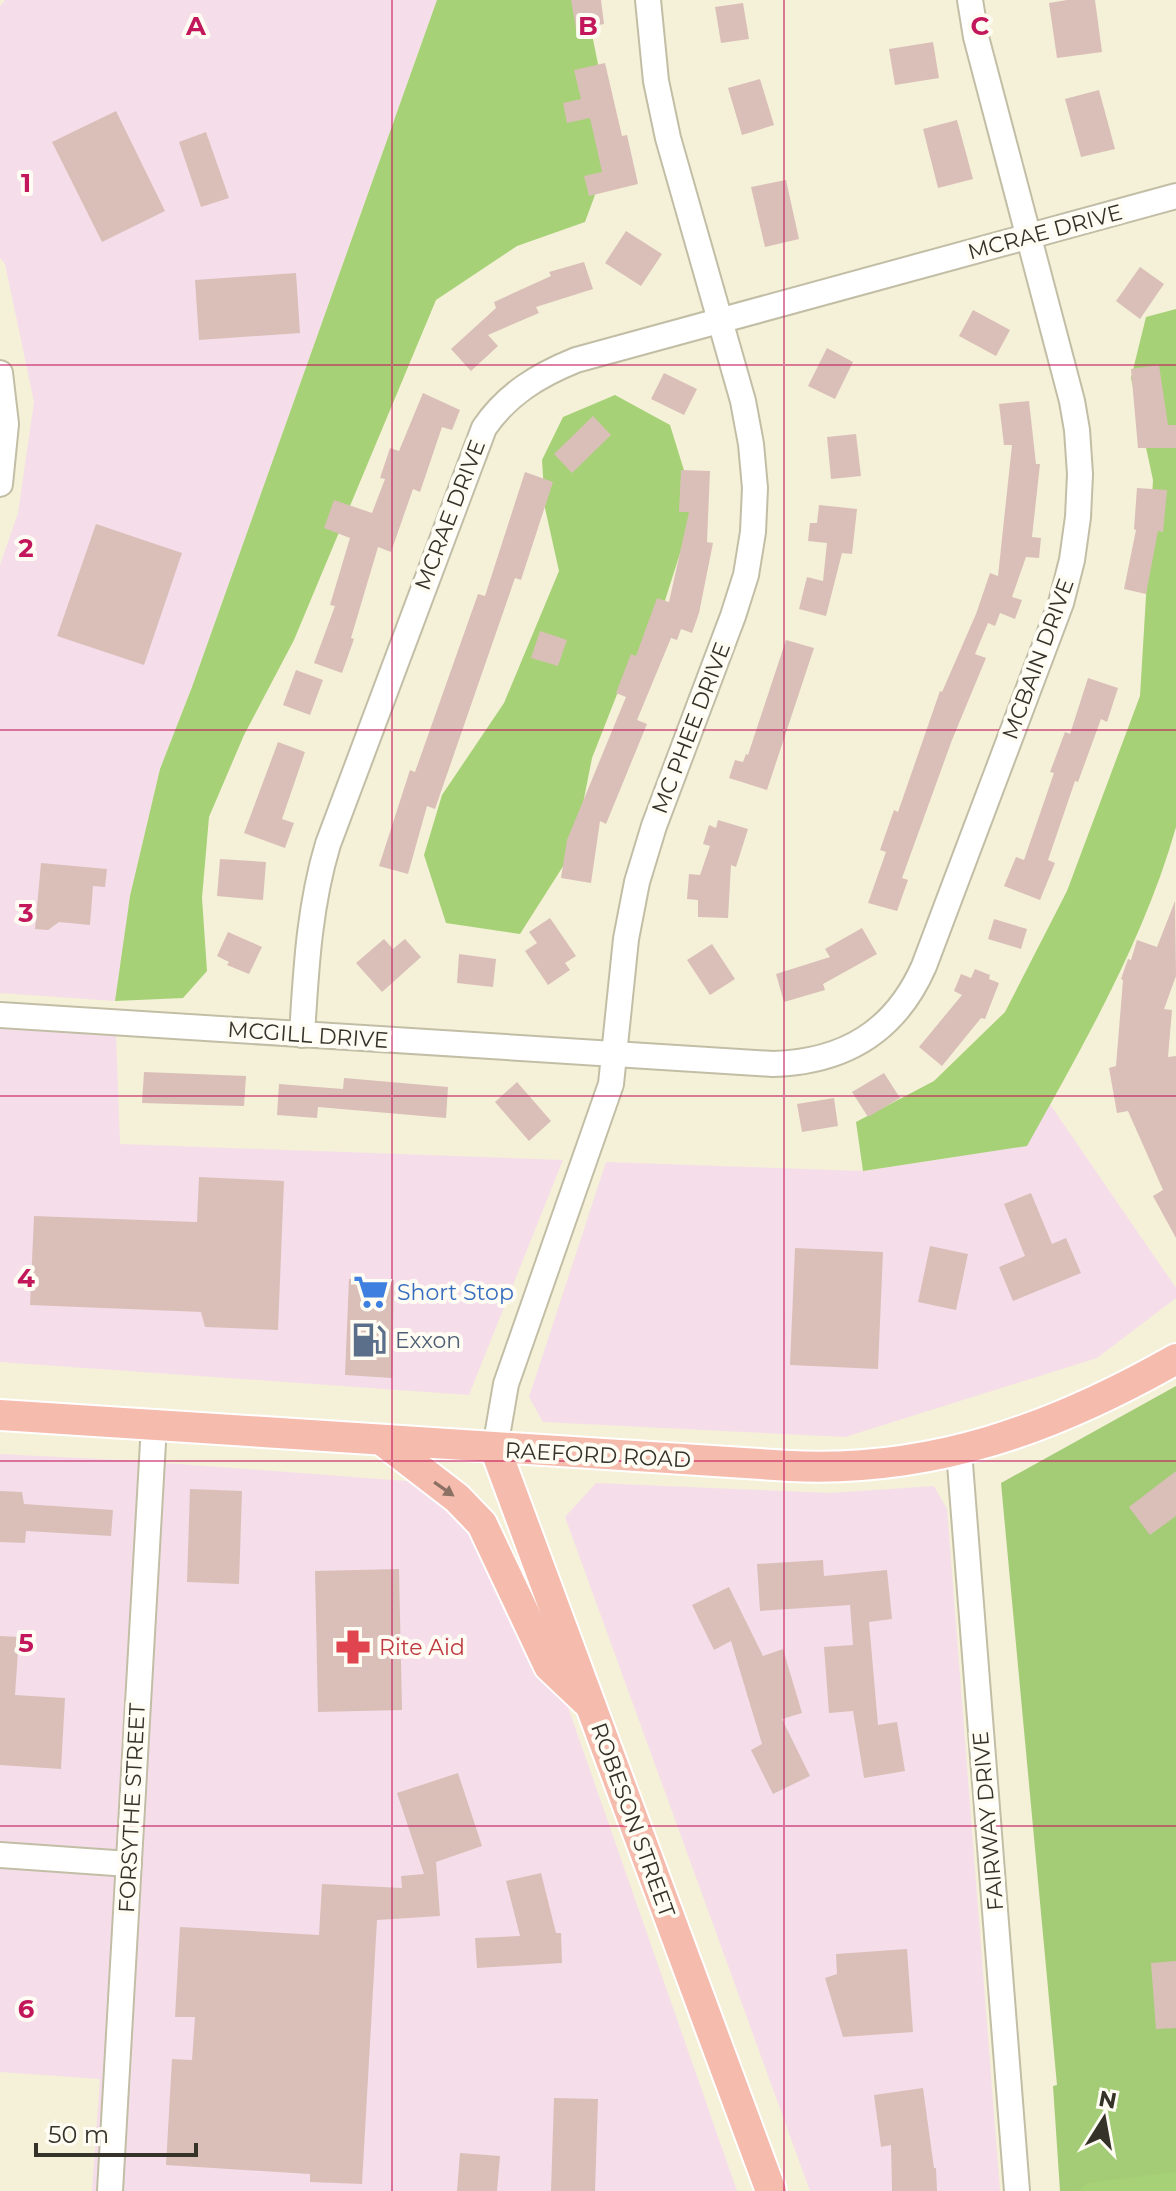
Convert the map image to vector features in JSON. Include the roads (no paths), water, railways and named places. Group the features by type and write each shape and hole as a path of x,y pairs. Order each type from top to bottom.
{"main road":[{"name":"RAEFORD ROAD","path":"0,1415 802,1467 860,1466 959,1451 1027,1431 1133,1384 1176,1359"},
{"path":"383,1441 457,1498 482,1524 549,1666 591,1706"},
{"name":"ROBESON STREET","path":"495,1448 771,2191"}],"street":[{"name":"MC PHEE DRIVE","path":"495,1448 506,1384 611,1084 626,939 637,882 654,826 733,616 746,575 753,532 755,488 743,401 668,138 656,81 648,0"},
{"name":"MCBAIN DRIVE","path":"616,1055 773,1064 817,1060 845,1051 881,1027 902,1006 917,982 1061,603 1072,560 1078,517 1080,474 1077,430 976,37 970,0"},
{"name":"MCRAE DRIVE","path":"302,1035 309,930 328,844 484,428 502,405 549,371 576,360 1176,196"},
{"path":"0,373 6,424 0,484"},
{"name":"MCGILL DRIVE","path":"0,1015 616,1055"},
{"name":"FORSYTHE STREET","path":"110,2191 154,1425"},
{"name":"FAIRWAY DRIVE","path":"959,1451 1017,2191"},
{"path":"0,1855 129,1864"}],"place":[{"name":"Short Stop","path":"371,1292"},
{"name":"Exxon","path":"369,1340"},
{"name":"Rite Aid","path":"353,1647"}]}
